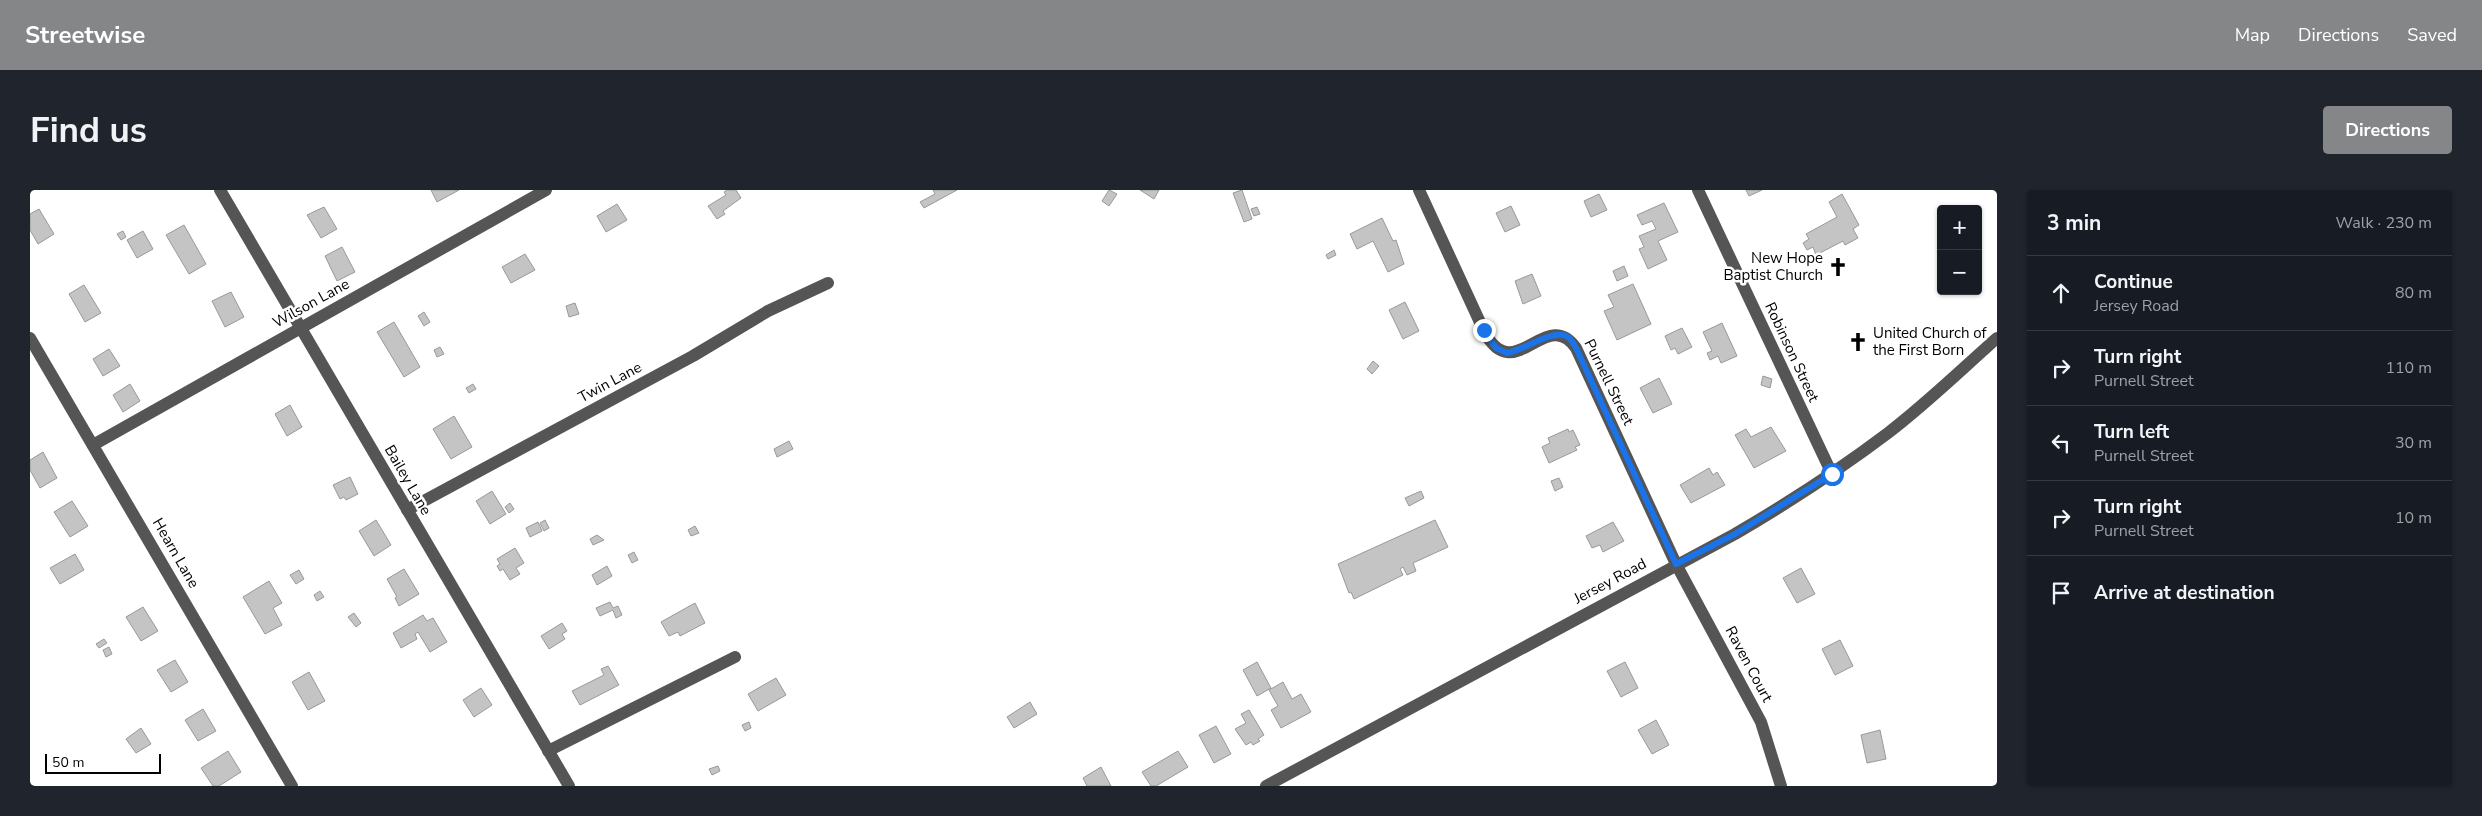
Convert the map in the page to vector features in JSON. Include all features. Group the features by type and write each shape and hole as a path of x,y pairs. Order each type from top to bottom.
{"street":[{"name":"Bailey Lane","path":"220,190 302,327 406,510 569,786"},
{"name":"Wilson Lane","path":"93,444 546,190"},
{"name":"Purnell Street","path":"1419,190 1484,330 1496,348 1501,352 1512,352 1559,334 1568,337 1576,348 1676,564"},
{"name":"Robinson Street","path":"1698,190 1832,474"},
{"name":"Twin Lane","path":"406,510 693,356 751,320 828,283"},
{"name":"Hearn Lane","path":"30,338 292,786"},
{"name":"Jersey Road","path":"1266,786 1735,534 1832,474 1889,432 1997,338"},
{"name":"Raven Court","path":"1676,564 1761,722 1780,786"},
{"path":"548,751 735,657"}],"building":[{"path":"431,190 459,190 437,202"},
{"path":"736,190 741,198 723,211 725,214 717,219 708,206 726,195 724,192"},
{"path":"933,190 957,190 924,208 920,202 935,194"},
{"path":"1109,190 1117,194 1109,206 1102,201"},
{"path":"1140,190 1159,190 1154,199"},
{"path":"1242,190 1252,219 1244,222 1233,193"},
{"path":"1746,190 1762,190 1749,196"},
{"path":"1599,194 1607,210 1591,217 1584,201"},
{"path":"1842,194 1859,225 1853,229 1858,238 1845,245 1843,241 1816,255 1813,247 1807,250 1803,243 1809,239 1806,234 1837,217 1829,202"},
{"path":"1664,203 1678,232 1658,241 1667,260 1648,269 1639,249 1644,247 1639,236 1656,229 1652,221 1642,225 1637,215"},
{"path":"617,204 627,220 606,232 597,216"},
{"path":"1511,206 1520,225 1505,232 1496,213"},
{"path":"324,207 337,229 321,238 307,215"},
{"path":"1257,207 1260,214 1254,216 1251,209"},
{"path":"39,209 54,234 38,244 30,230 30,214"},
{"path":"1382,218 1393,241 1396,240 1404,264 1388,272 1373,241 1357,249 1350,234"},
{"path":"184,225 206,264 189,274 166,235"},
{"path":"123,231 126,237 121,240 117,234"},
{"path":"143,231 153,249 137,258 127,240"},
{"path":"342,247 355,272 337,281 325,256"},
{"path":"1334,250 1336,255 1328,259 1326,255"},
{"path":"525,254 535,270 511,283 502,267"},
{"path":"1624,266 1628,276 1617,281 1613,271"},
{"path":"1532,274 1541,296 1523,304 1515,281"},
{"path":"1633,284 1651,324 1617,340 1604,311 1614,307 1608,295"},
{"path":"84,285 101,313 85,322 69,294"},
{"path":"231,292 244,317 225,327 212,301"},
{"path":"1405,302 1419,331 1403,339 1389,310"},
{"path":"575,303 579,314 569,317 566,306"},
{"path":"424,312 430,322 424,326 418,316"},
{"path":"394,322 420,367 404,377 377,332"},
{"path":"1722,323 1737,356 1721,363 1718,356 1710,360 1707,353 1712,351 1703,332"},
{"path":"1682,328 1692,347 1678,354 1675,348 1671,350 1665,336"},
{"path":"440,347 444,354 437,357 434,350"},
{"path":"109,349 120,366 103,376 93,359"},
{"path":"1373,361 1379,366 1372,374 1367,369"},
{"path":"1763,376 1772,379 1770,388 1761,385"},
{"path":"1659,378 1672,404 1653,413 1640,388"},
{"path":"130,384 140,401 123,412 113,395"},
{"path":"473,384 476,389 469,393 466,388"},
{"path":"290,405 302,427 287,436 275,414"},
{"path":"454,416 472,447 451,459 433,429"},
{"path":"1771,427 1786,451 1754,468 1735,435 1746,429 1751,437"},
{"path":"1568,429 1569,432 1573,430 1580,445 1575,447 1577,450 1549,463 1542,447 1550,443 1548,438"},
{"path":"789,441 793,449 777,457 774,449"},
{"path":"43,452 57,478 40,488 30,470 30,460"},
{"path":"1709,468 1713,475 1717,472 1725,485 1691,503 1680,485"},
{"path":"350,477 358,494 346,500 344,497 340,499 333,485"},
{"path":"1559,478 1563,487 1555,491 1551,481"},
{"path":"492,491 506,514 490,524 476,501"},
{"path":"1421,491 1424,498 1409,506 1405,498"},
{"path":"72,501 88,526 70,537 54,512"},
{"path":"510,503 514,509 509,513 505,507"},
{"path":"376,520 391,545 374,556 359,531"},
{"path":"545,520 549,528 544,531 540,523"},
{"path":"1435,520 1448,547 1413,563 1416,571 1407,575 1403,567 1400,569 1403,575 1354,599 1351,592 1349,593 1338,564"},
{"path":"538,522 542,531 530,537 526,528"},
{"path":"1613,522 1624,541 1603,552 1600,545 1592,548 1586,536"},
{"path":"695,526 699,533 691,536 688,530"},
{"path":"597,535 604,540 593,545 590,539"},
{"path":"515,548 524,563 516,568 520,574 510,580 503,569 500,571 497,566 500,564 497,559"},
{"path":"634,552 638,560 632,563 628,555"},
{"path":"75,554 84,570 60,584 50,568"},
{"path":"607,566 612,576 597,585 592,575"},
{"path":"1801,568 1815,594 1797,603 1783,578"},
{"path":"404,569 419,594 399,606 395,598 397,597 387,579"},
{"path":"299,570 304,579 296,584 290,575"},
{"path":"269,581 282,603 273,608 282,625 265,634 243,597"},
{"path":"320,591 324,597 317,601 314,595"},
{"path":"610,602 613,608 618,606 622,615 616,618 613,610 600,616 596,608"},
{"path":"695,603 705,623 680,636 678,632 669,636 661,622"},
{"path":"143,607 158,631 141,641 126,617"},
{"path":"354,613 361,623 356,627 348,617"},
{"path":"423,615 427,621 433,618 447,642 430,652 418,632 415,634 417,639 401,648 393,633"},
{"path":"562,623 567,631 562,634 565,639 549,649 541,636"},
{"path":"104,639 107,643 99,648 96,644"},
{"path":"1840,640 1853,666 1835,675 1822,649"},
{"path":"109,647 112,654 106,657 103,650"},
{"path":"175,660 188,682 171,692 157,670"},
{"path":"1257,662 1271,688 1257,696 1243,670"},
{"path":"1625,662 1638,688 1621,697 1607,671"},
{"path":"608,666 619,685 580,705 572,691 604,675 601,669"},
{"path":"309,672 325,701 308,710 292,682"},
{"path":"776,678 786,695 758,711 748,694"},
{"path":"1283,682 1292,699 1301,694 1311,712 1281,728 1271,710 1278,706 1269,690"},
{"path":"481,688 492,705 474,717 463,700"},
{"path":"1030,702 1037,714 1014,728 1007,717"},
{"path":"203,709 216,731 198,741 185,720"},
{"path":"1249,710 1264,735 1258,739 1260,741 1253,745 1251,742 1246,745 1235,729 1246,723 1241,714"},
{"path":"1656,720 1669,745 1652,754 1638,730"},
{"path":"749,722 751,728 745,731 742,725"},
{"path":"1216,726 1231,754 1214,763 1199,735"},
{"path":"141,728 151,744 136,753 126,739"},
{"path":"1880,730 1886,759 1867,763 1861,735"},
{"path":"228,751 241,772 219,786 213,786 201,768"},
{"path":"1178,751 1188,767 1156,786 1151,786 1142,772"},
{"path":"718,766 720,771 712,775 709,769"},
{"path":"1101,767 1111,786 1087,786 1083,778"}],"place":[{"name":"New Hope Baptist Church","path":"1838,267"},
{"name":"United Church of the First Born","path":"1858,342"}],"route":[{"path":"1484,330 1490,342 1496,348 1501,352 1507,353 1550,336 1559,334 1568,337 1576,348 1676,564 1735,534 1832,474"}]}
